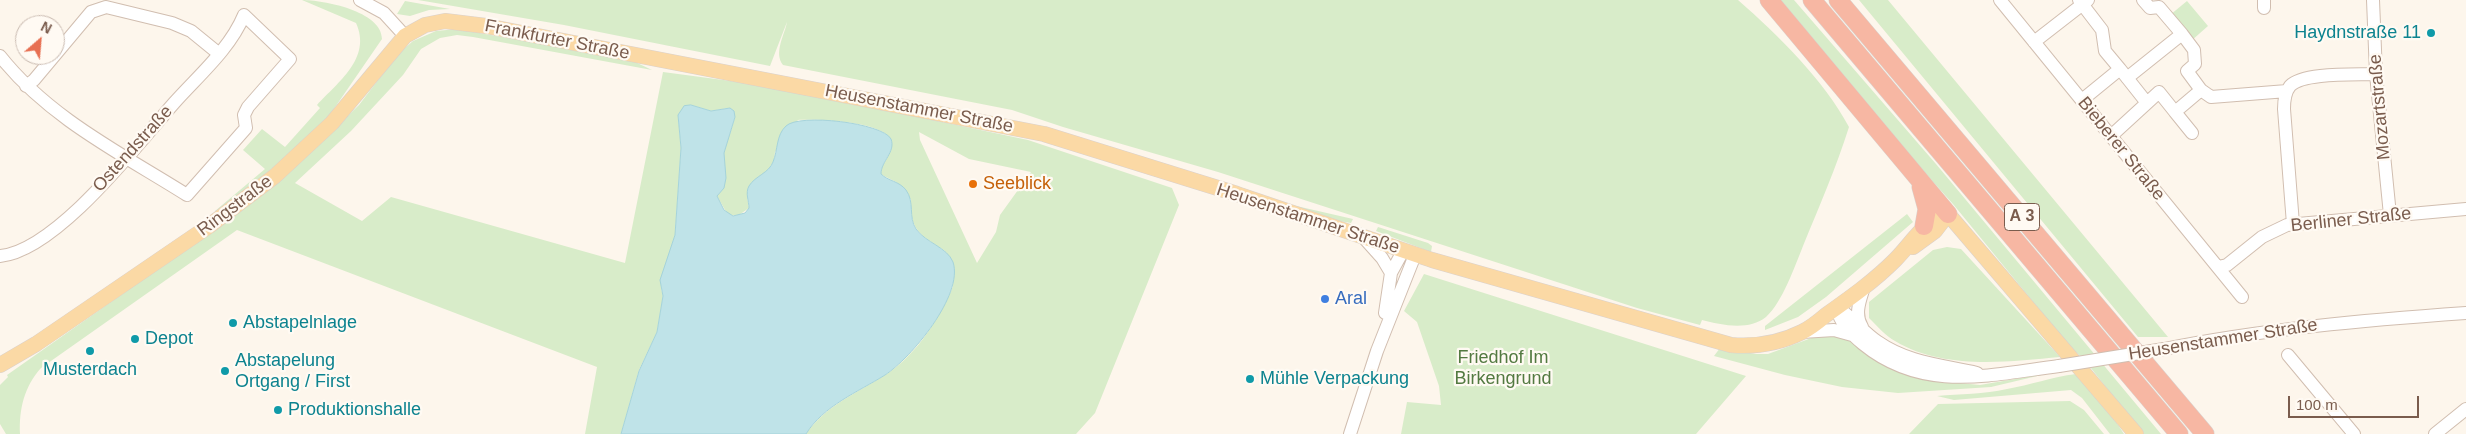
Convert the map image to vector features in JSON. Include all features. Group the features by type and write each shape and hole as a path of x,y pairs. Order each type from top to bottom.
{"highway":[{"path":"1769,0 1948,214"},
{"name":"A 3","path":"1812,0 2179,434"},
{"name":"A 3","path":"1838,0 2205,434"},
{"path":"1918,180 1927,209 1930,229"}],"main road":[{"name":"Frankfurter Straße","path":"405,36 433,23 464,22 768,80"},
{"name":"Ringstraße","path":"1,373 36,344 209,226 275,176 332,124 405,36"},
{"name":"Heusenstammer Straße","path":"768,80 1044,134 1237,194 1409,253 1583,302 1718,343 1756,346 1802,332 1837,307"},
{"path":"1837,307 1864,287 1930,229 1933,219 1948,214 2136,434"},
{"path":"1930,229 1948,230 1964,234"}],"street":[{"name":"Bieberer Straße","path":"2000,0 2242,297"},
{"name":"Mozartstraße","path":"2373,0 2376,74 2390,215"},
{"path":"364,1 384,13 405,36"},
{"path":"2034,42 2083,1 2102,30 2105,51 2147,103"},
{"path":"2147,4 2159,7 2194,50 2195,64 2188,71 2201,90 2211,96 2287,91"},
{"path":"26,86 34,80 91,12 100,8 115,9 181,26 200,38 218,54"},
{"name":"Ostendstraße","path":"0,256 12,255 25,248 61,224 85,203 126,157 218,54 234,35 244,15 290,59 248,107 244,115 246,128 187,195 126,157"},
{"path":"2082,100 2182,34"},
{"path":"0,56 4,70 60,114 126,157"},
{"path":"2293,224 2284,109 2287,91 2292,85 2305,79 2376,74"},
{"path":"2175,112 2201,90"},
{"path":"2111,136 2159,92 2192,133"},
{"name":"Berliner Straße","path":"2218,266 2227,265 2271,232 2293,224 2466,209"},
{"path":"1364,239 1382,258 1391,273"},
{"path":"1380,342 1379,332 1387,306 1391,273 1409,253"},
{"path":"1350,434 1409,253"},
{"path":"1802,332 1834,330 1861,336 1858,316 1864,287"},
{"name":"Heusenstammer Straße","path":"1837,307 1861,336 1891,351 1929,364 1982,374 2059,366 2215,339 2327,324 2466,313"},
{"path":"2288,355 2354,434"},
{"path":"2435,434 2466,409"}],"green space":[{"path":"302,0 337,5 362,14 379,29 382,39 329,116 293,152 217,212 215,211 265,169 243,150 262,129 285,147 320,108 317,105 343,78 356,58 360,47 360,36 356,23"},
{"path":"418,0 1738,0 1769,28 1813,75 1839,109 1849,127 1792,274 1783,294 1772,311 1766,317 1752,324 1735,326 1702,320 1700,325 1637,308 1218,172 1063,127 1012,110 783,65 780,60 779,49 787,22 770,66 564,25"},
{"path":"1776,0 1794,0 1936,164 2161,434 2143,434 2083,358 2070,347 1953,204 1892,136"},
{"path":"1859,0 1888,0 2168,337 2138,337"},
{"path":"405,1 450,9 429,10 410,16 397,14"},
{"path":"2187,1 2208,26 2191,41 2170,15"},
{"path":"457,29 631,60 652,70 473,37 457,35 440,38 421,49 403,75 351,131 295,183 362,221 391,197 625,263 663,72 776,87 1028,140 1172,188 1179,205 1095,413 1076,434 806,434 832,408 894,369 926,335 953,285 945,251 919,232 912,219 911,200 896,182 880,174 891,146 887,135 878,130 850,123 798,120 775,152 774,161 768,170 756,180 747,196 749,208 739,215 728,215 717,196 724,184 724,151 735,117 729,108 711,111 691,105 678,115 681,148 675,235 661,288 663,296 657,332 639,370 621,434 585,434 597,367 237,230 41,368 30,383 24,399 20,416 20,434 6,434 0,424 0,385 8,377 7,375 222,224 325,138 359,105 398,54 413,41 436,31","holes":["919,132 969,159 1031,172 1000,215 996,232 977,263 920,140"]},
{"path":"1292,205 1353,219 1351,223 1333,220"},
{"path":"1907,214 1913,222 1826,297 1798,317 1765,330 1765,326"},
{"path":"1378,227 1428,243 1432,246 1431,252 1376,231"},
{"path":"1947,247 1961,249 2060,357 1997,362 1954,360 1914,350 1885,334 1869,318 1869,302 1933,250"},
{"name":"Friedhof Im Birkengrund","path":"1424,274 1746,376 1696,434 1401,434 1407,402 1441,405 1439,386 1417,322 1404,311"},
{"path":"1825,333 1838,334 1929,380 1980,385 2050,373 1991,387 1898,393 1842,387 1785,375 1714,356 1720,348 1768,354"},
{"path":"2076,374 2107,408 2124,434 2110,434 2082,398 2071,390 1954,400 1937,396 1998,391"},
{"path":"2070,401 2084,410 2104,434 1909,434 1938,404"}],"water":[{"path":"691,105 711,111 730,108 734,111 735,117 724,153 726,178 724,188 717,196 724,210 733,216 745,213 749,208 747,194 749,186 771,166 780,134 786,126 794,122 823,120 858,124 885,133 891,139 892,148 883,165 881,174 906,190 909,195 912,220 916,229 925,238 946,252 953,262 954,276 951,291 943,308 921,340 896,367 831,408 813,424 806,434 621,434 639,371 657,332 663,296 660,280 675,235 681,148 678,115 684,106"}],"place":[{"name":"Haydnstraße 11","path":"2431,33"},
{"name":"Seeblick","path":"973,184"},
{"name":"Aral","path":"1325,299"},
{"name":"Abstapelnlage","path":"233,323"},
{"name":"Depot","path":"135,339"},
{"name":"Musterdach","path":"90,351"},
{"name":"Abstapelung Ortgang / First","path":"225,371"},
{"name":"Mühle Verpackung","path":"1250,379"},
{"name":"Produktionshalle","path":"278,410"}]}
